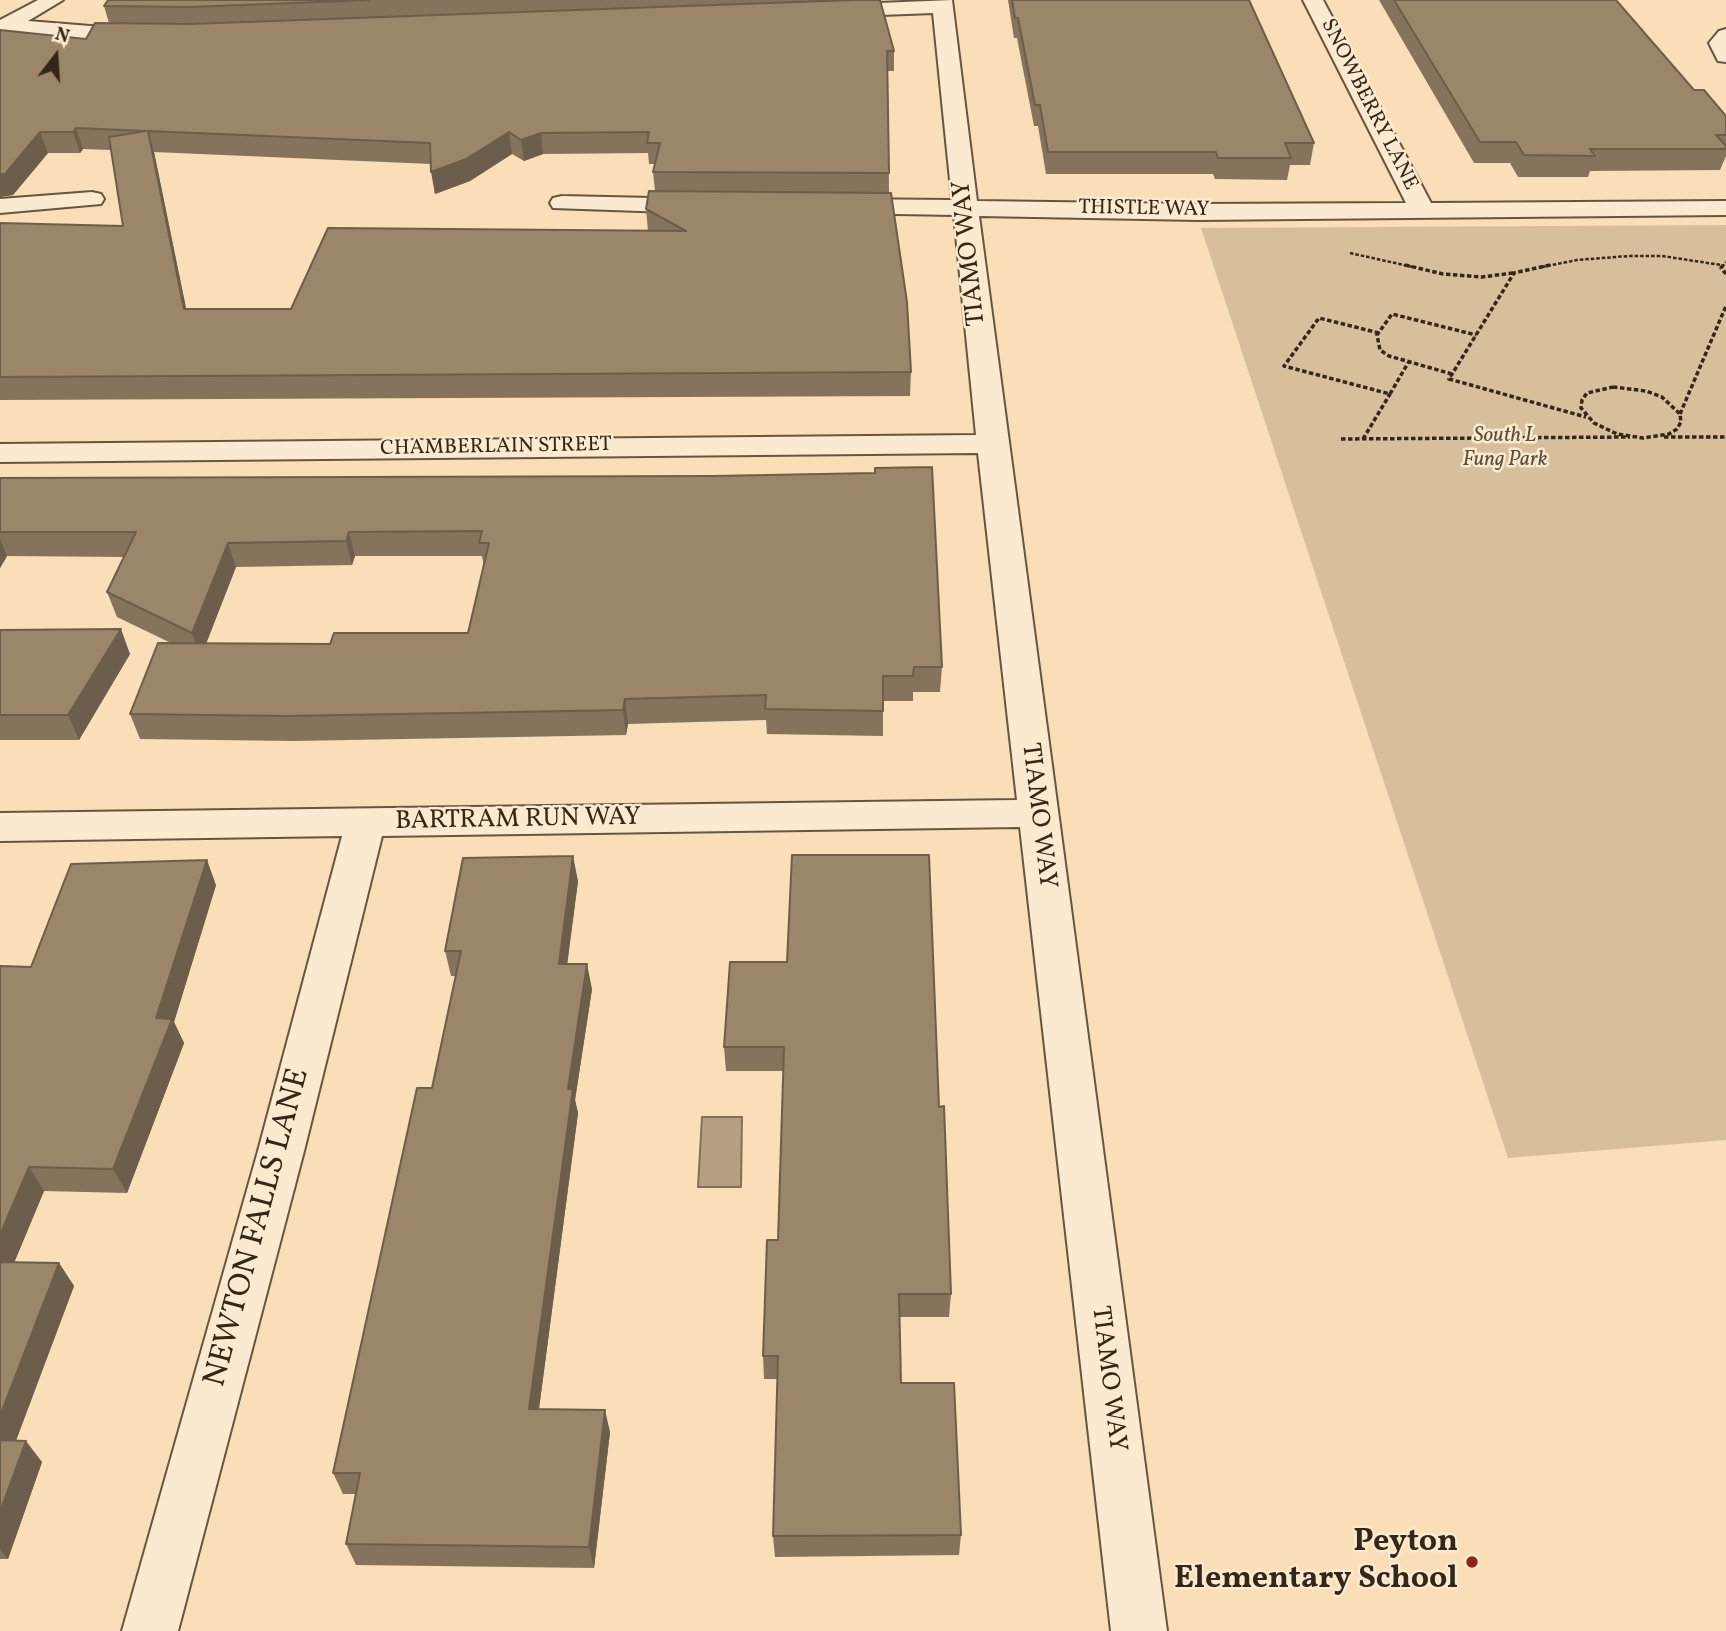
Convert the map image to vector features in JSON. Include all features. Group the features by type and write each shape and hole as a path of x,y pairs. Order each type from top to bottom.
{"street":[{"path":"3,26 53,0"},
{"name":"SNOWBERRY LANE","path":"1313,0 1422,209"},
{"path":"810,12 943,4"},
{"name":"TIAMO WAY","path":"943,4 992,444 1139,1631"},
{"path":"3,26 84,34 158,36"},
{"path":"1726,34 1720,43 1726,56"},
{"path":"0,206 92,199"},
{"path":"562,203 721,206"},
{"name":"THISTLE WAY","path":"817,206 966,206 1198,212 1726,208"},
{"name":"CHAMBERLAIN STREET","path":"0,453 992,444"},
{"name":"BARTRAM RUN WAY","path":"0,827 1037,813"},
{"name":"NEWTON FALLS LANE","path":"150,1631 277,1164 365,824"}],"path":[{"path":"1348,252 1443,274 1472,277 1514,273 1577,260 1629,256 1662,256 1724,264 1726,274"},
{"path":"1514,273 1449,380 1586,417 1604,429 1630,437"},
{"path":"1656,438 1677,429 1681,422 1680,414 1726,306"},
{"path":"1452,374 1408,363 1380,350 1376,342 1379,333 1392,314 1476,335"},
{"path":"1379,333 1319,318 1284,366 1390,394"},
{"path":"1363,439 1408,363"},
{"path":"1586,417 1581,408 1587,393 1613,387 1646,391 1662,397 1680,414"},
{"path":"1341,439 1726,437"}],"green space":[{"name":"South L Fung Park","path":"1726,225 1726,1140 1508,1158 1201,228"}],"shaded area":[{"path":"702,1117 742,1117 741,1187 698,1187"}],"building":[{"path":"108,0 369,0 190,7 104,6"},
{"path":"880,0 894,51 887,51 889,173 653,172 660,143 647,143 649,132 541,133 521,140 509,132 466,159 431,172 430,143 148,131 184,309 291,309 328,228 686,231 646,209 649,191 891,193 907,302 911,372 0,377 0,223 123,226 109,137 146,131 76,128 73,132 40,132 5,174 0,174 0,30 86,39 95,23 190,24"},
{"path":"1012,0 1249,0 1314,143 1285,143 1291,158 1218,158 1216,152 1048,152 1040,105 1035,105"},
{"path":"1394,0 1616,0 1694,90 1704,90 1726,116 1726,135 1716,135 1726,149 1590,149 1595,156 1524,155 1516,142 1480,142"},
{"path":"932,467 942,667 914,667 913,676 883,676 883,711 765,709 766,695 625,699 623,710 287,716 130,714 158,643 330,644 334,633 468,633 489,543 479,543 482,531 349,532 346,541 228,543 192,633 107,592 136,532 0,532 0,478 713,476 875,473 875,468"},
{"path":"121,629 68,715 0,715 0,630"},
{"path":"792,855 929,855 939,1107 944,1106 951,1294 899,1294 901,1383 954,1383 961,1535 773,1536 778,1356 763,1356 767,1240 778,1240 784,1047 724,1047 730,962 787,962"},
{"path":"573,856 559,964 587,964 568,1089 573,1089 529,1409 605,1410 589,1547 346,1544 360,1473 333,1473 417,1088 432,1088 461,951 445,951 463,858"},
{"path":"207,860 156,1018 172,1019 113,1169 29,1167 0,1235 0,966 31,967 71,864"},
{"path":"0,1262 59,1263 0,1416"},
{"path":"0,1440 26,1441 0,1512"}],"place":[{"name":"Peyton Elementary School","path":"1472,1562"}]}
